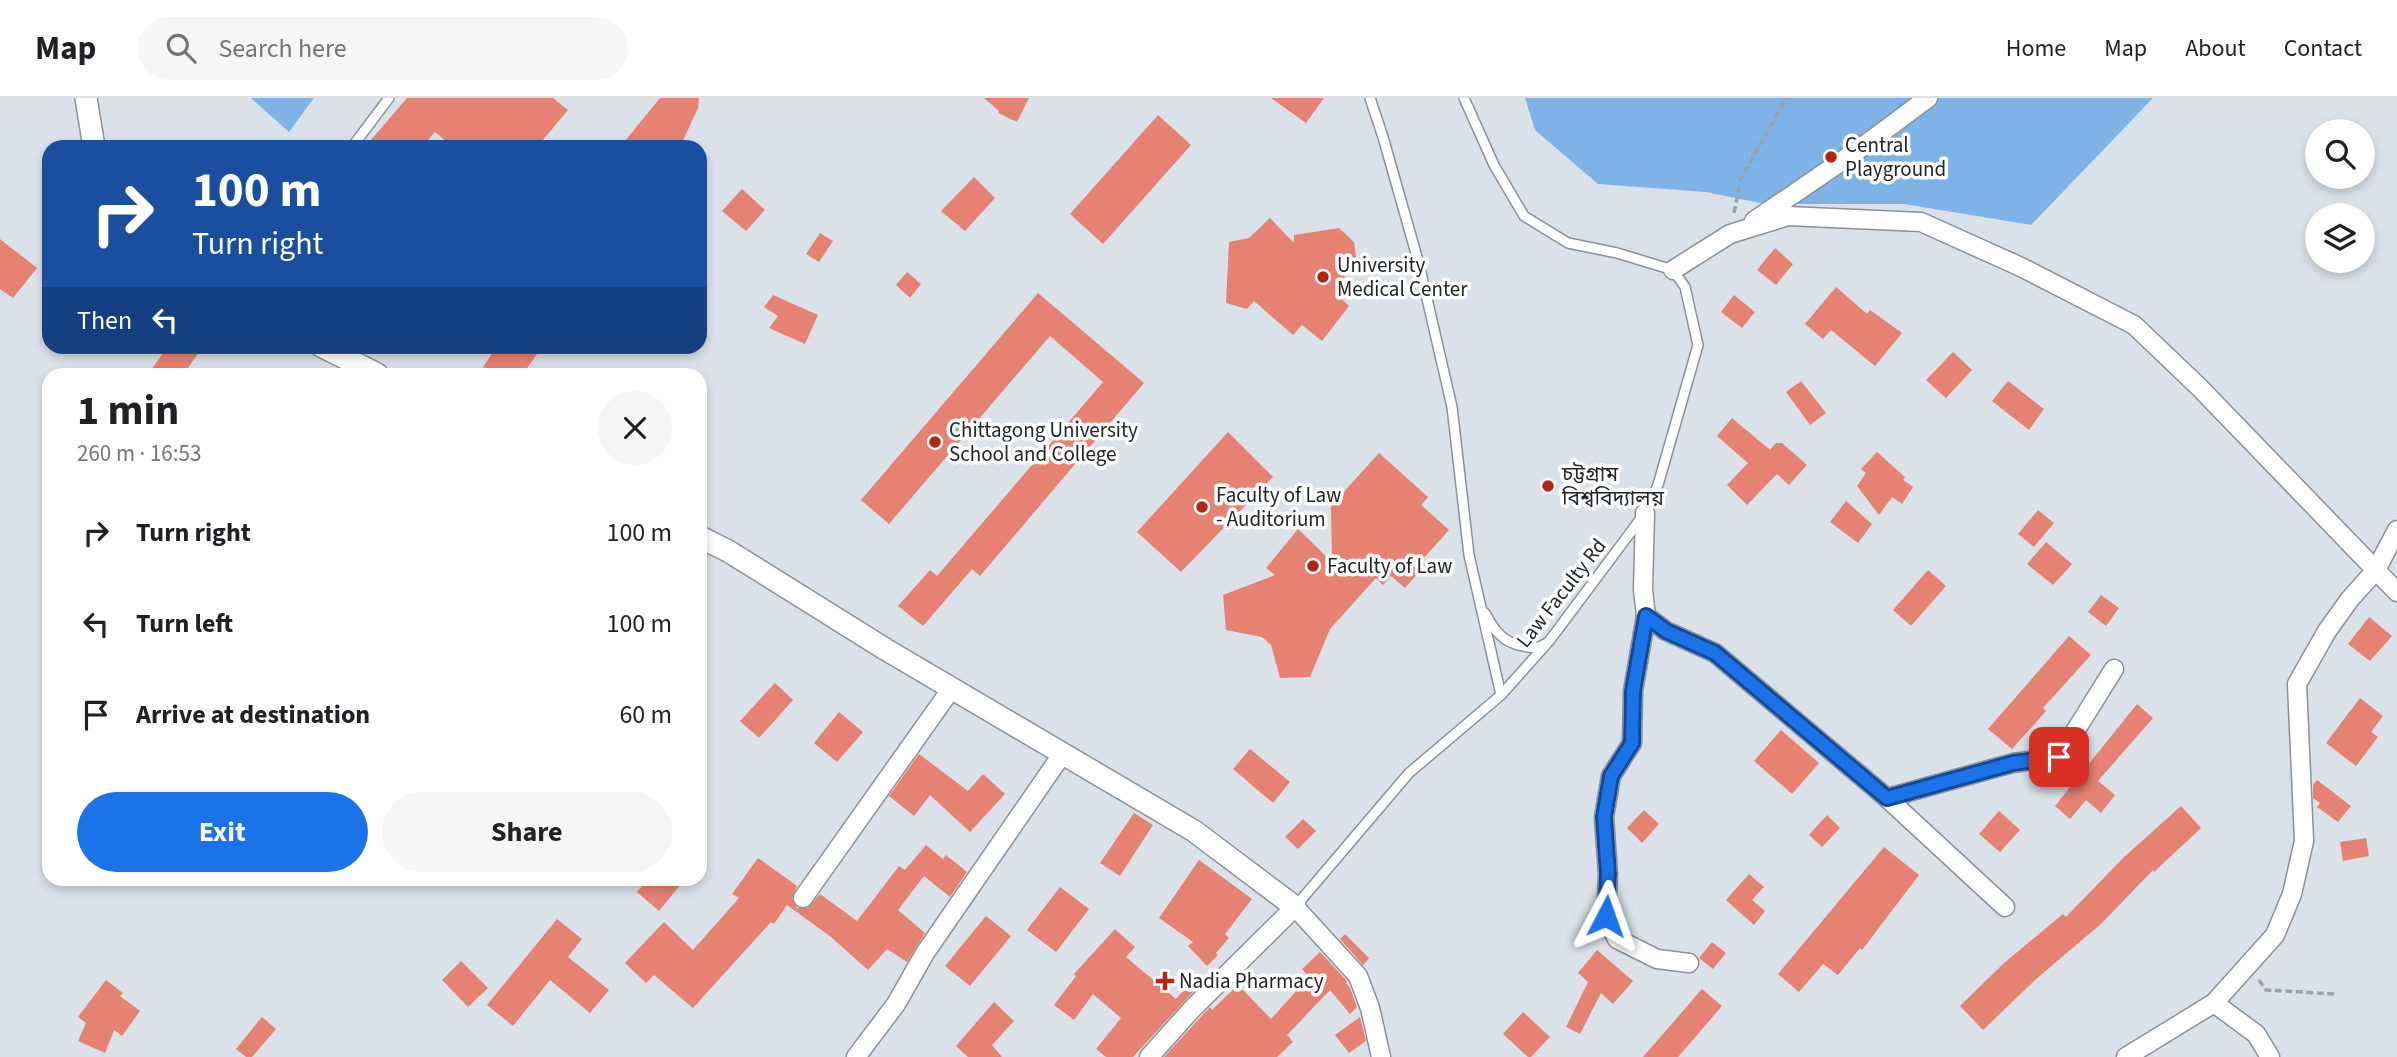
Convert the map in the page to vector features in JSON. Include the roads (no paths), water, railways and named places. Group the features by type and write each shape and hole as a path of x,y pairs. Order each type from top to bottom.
{"street":[{"path":"86,98 93,140"},
{"path":"1673,270 1704,247 1759,218 1928,98"},
{"path":"1673,270 1730,233 1788,216 1922,222 2021,267 2134,325 2199,387 2397,592"},
{"path":"337,354 365,368"},
{"path":"1645,513 1643,590 1646,616 1633,691 1632,743 1611,776 1604,817 1608,874 1606,916 1617,939 1657,960 1689,963"},
{"path":"2126,1057 2214,1003 2274,935 2292,894 2304,841 2297,684 2327,631 2350,599 2376,570 2397,530"},
{"path":"707,540 1194,831 1295,907 1317,934 1359,976 1370,1008 1381,1057"},
{"path":"1646,616 1666,631 1715,653 1887,798 2005,907"},
{"path":"1887,798 2013,763 2059,757 2114,669"},
{"path":"803,898 951,688"},
{"path":"856,1057 896,1004 925,953 1063,753"},
{"path":"1149,1057 1192,1009 1295,907"},
{"path":"2214,1003 2256,1034 2270,1057"}],"lane":[{"path":"357,140 389,98"},
{"path":"1370,98 1419,264 1452,407 1469,555 1501,695"},
{"path":"1464,98 1494,165 1524,216 1567,243 1617,253 1673,270"},
{"name":"Law Faculty Rd","path":"1295,907 1409,774 1501,695 1550,640 1645,513 1658,485 1698,345 1685,287 1673,270"},
{"path":"1479,602 1494,629 1506,641 1539,648 1550,640"}],"place":[{"name":"Central Playground","path":"1831,157"},
{"name":"University Medical Center","path":"1323,277"},
{"name":"Chittagong University School and College","path":"935,442"},
{"name":"চট্টগ্রাম বিশ্ববিদ্যালয়","path":"1548,486"},
{"name":"Faculty of Law - Auditorium","path":"1202,507"},
{"name":"Faculty of Law","path":"1313,566"},
{"name":"Nadia Pharmacy","path":"1165,981"}]}
